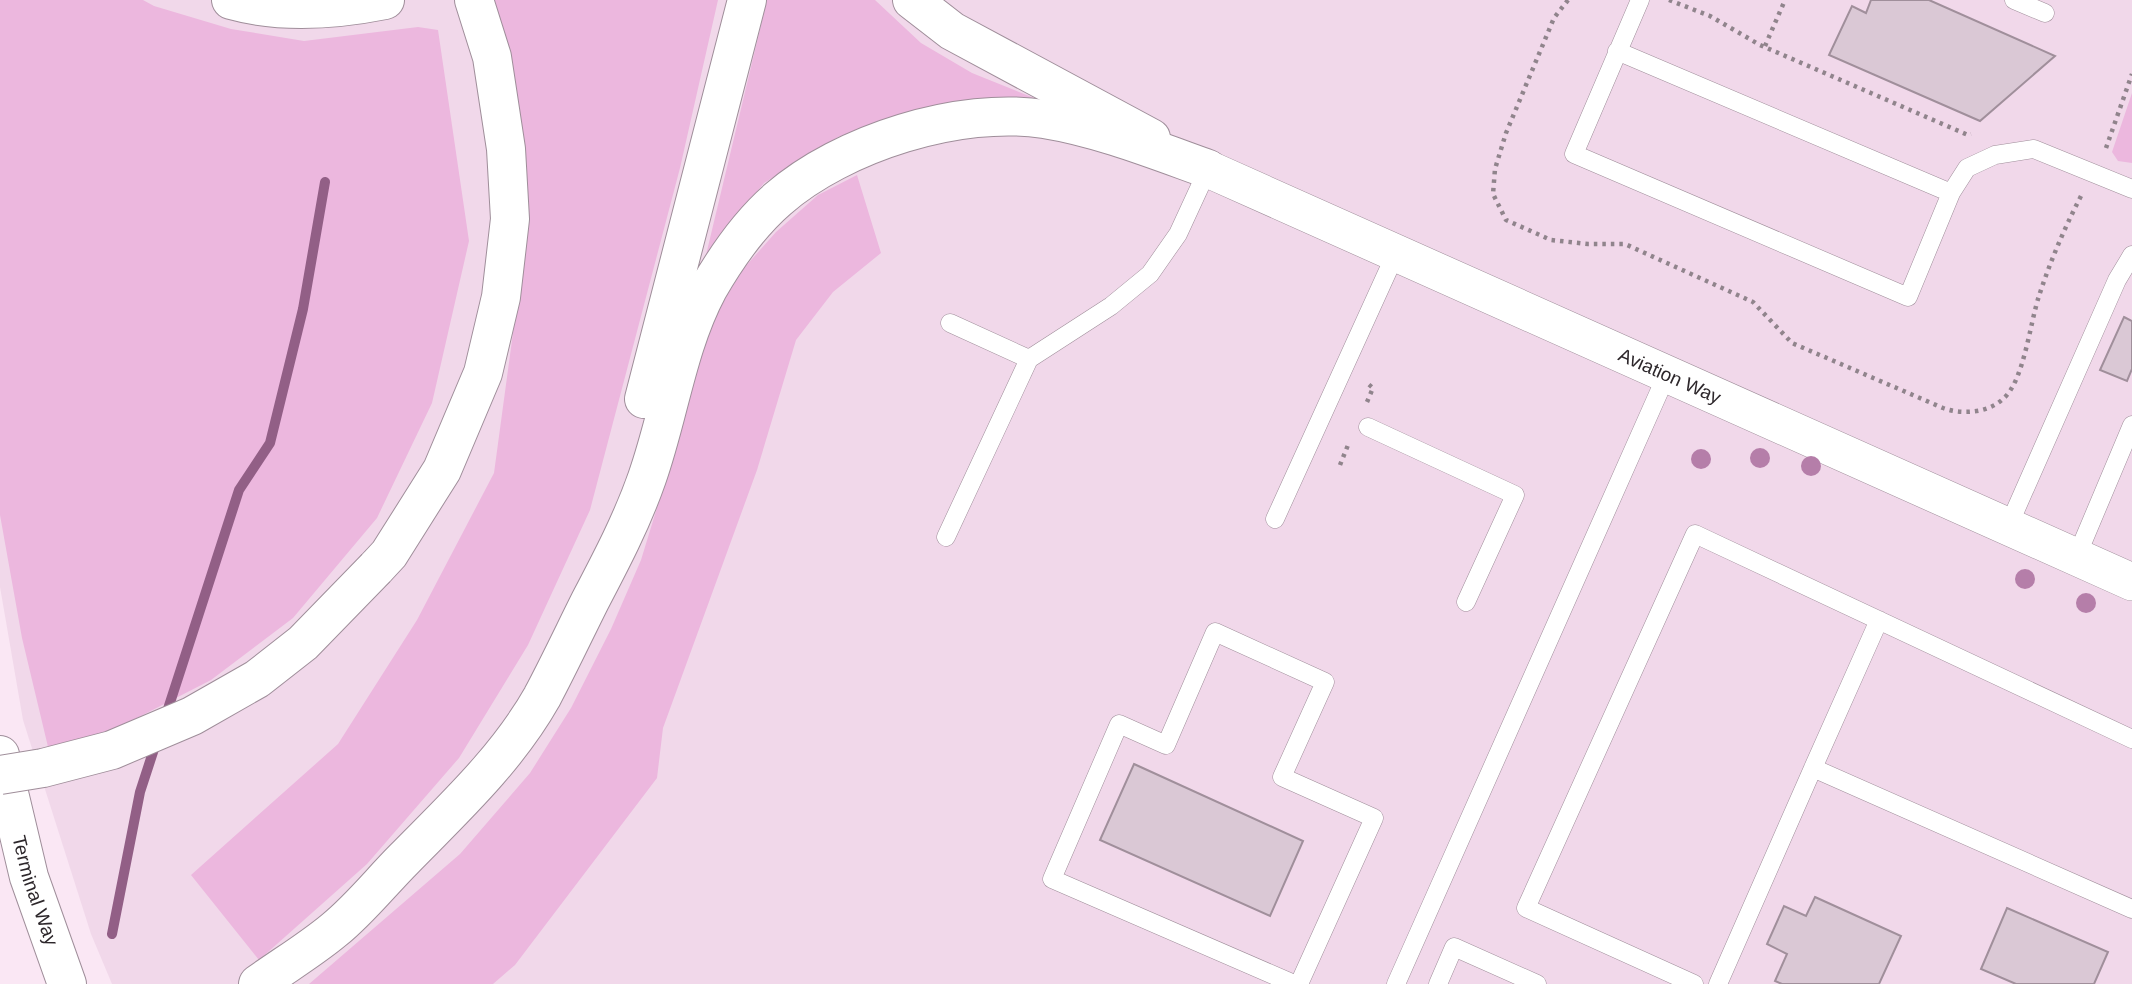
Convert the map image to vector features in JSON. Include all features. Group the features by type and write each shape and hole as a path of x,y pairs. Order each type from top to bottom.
{"main road":[{"path":"231,0 272,8 305,9 345,7 385,0"},
{"path":"0,775 43,768 112,750 192,716 257,679 303,643 389,554 442,470 483,373 500,297 510,219 506,149 492,57 474,0"},
{"path":"592,597 747,0"},
{"path":"912,0 952,31 1208,169"},
{"path":"267,977 335,929 481,780 540,700 633,515 691,328 706,293 726,259 750,228 778,199 812,174 884,140 923,127 962,120 1003,117 1043,119 1081,128 1208,169"},
{"name":"Terminal Way","path":"0,755 29,877 67,984"}],"street":[{"name":"Aviation Way","path":"1208,169 2132,582"}],"lane":[{"path":"1640,0 1574,154 1908,297 1951,193 1968,168 1995,155 2034,149 2132,189"},
{"path":"2014,0 2045,13"},
{"path":"1618,51 1951,193"},
{"path":"946,537 1029,359 1111,306 1150,274 1178,234 1208,169"},
{"path":"1275,519 1396,253"},
{"path":"2008,527 2117,280 2132,255"},
{"path":"950,323 1029,359"},
{"path":"1396,984 1667,374"},
{"path":"2076,558 2132,425"},
{"path":"1368,428 1515,495 1466,602"},
{"path":"1695,984 1526,908 1695,534 2132,739"},
{"path":"1718,984 1879,620"},
{"path":"1215,632 1325,682 1282,777 1374,818 1297,984 1052,879 1119,724 1166,745 1215,632"},
{"path":"1813,768 2132,909"},
{"path":"1438,984 1454,947 1537,984"}],"path":[{"path":"1669,0 1710,16 1760,45 1968,135 1978,133"},
{"path":"1765,46 1785,0"},
{"path":"2092,173 2106,148 2132,74"},
{"path":"2094,144 2106,148"}],"shaded area":[{"path":"0,0 2132,0 2132,984 112,984 91,934 23,720 0,587"},
{"path":"0,0 143,0 154,6 231,29 304,41 418,27 438,30 469,241 432,403 377,518 293,618 211,680 100,737 49,751 22,638 0,515"},
{"path":"490,0 718,0 680,168 590,510 528,645 459,758 367,864 259,960 191,875 338,744 417,620 494,473 518,296"},
{"path":"767,0 875,0 921,43 972,73 1039,100 898,115 838,137 764,183 706,255"},
{"path":"2132,93 2132,163 2118,161 2112,152"},
{"path":"857,175 881,253 833,292 796,340 757,470 663,728 657,778 515,965 493,984 309,984 460,854 530,773 571,708 611,629 641,560 675,449 696,360 718,310 744,268 776,232 818,195"}],"building":[{"path":"1871,0 1929,0 2055,56 1980,121 1829,55 1852,6 1866,13"},
{"path":"2124,317 2132,321 2132,369 2127,381 2100,370"},
{"path":"1134,764 1303,841 1270,916 1100,840"},
{"path":"1815,897 1901,936 1879,984 1782,984 1775,981 1787,954 1767,944 1784,906 1806,916"},
{"path":"2007,908 2108,952 2094,984 2016,984 1981,969"}],"waterway":[{"path":"165,718 239,490 270,443 303,309 325,182"},
{"path":"112,934 140,792 156,743"}]}
